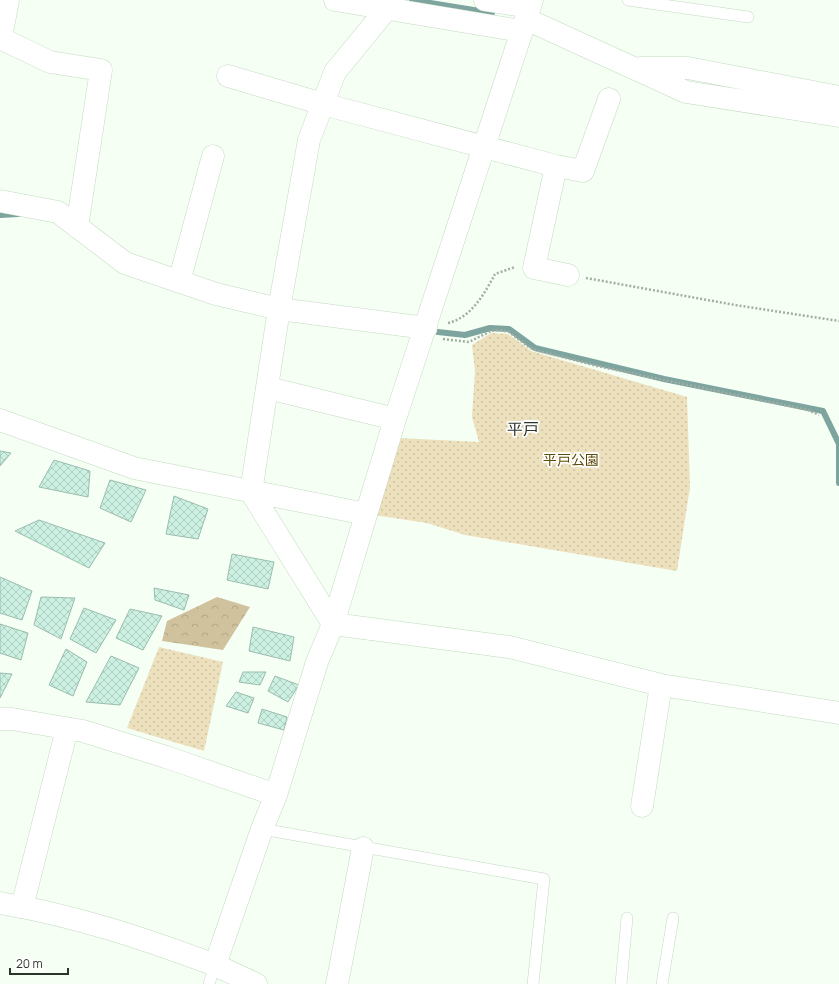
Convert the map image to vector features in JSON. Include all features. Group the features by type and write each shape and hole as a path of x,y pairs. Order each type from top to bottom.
{"street":[{"path":"8,0 0,38 50,62 101,70 77,227"},
{"path":"335,0 527,14"},
{"path":"485,0 527,14 633,68 686,92 839,116"},
{"path":"333,624 251,492 309,140 335,72 390,5"},
{"path":"212,975 262,829 276,795 317,662 333,624 395,419 527,14"},
{"path":"633,68 688,68 839,97"},
{"path":"228,76 323,104 583,172 609,99"},
{"path":"179,282 213,156"},
{"path":"556,166 534,268 568,275"},
{"path":"0,201 58,212 126,263 216,294 280,309 424,332"},
{"path":"268,388 395,419"},
{"path":"0,420 134,468 366,514"},
{"path":"333,624 509,647 661,685 839,713"},
{"path":"642,806 661,685"},
{"path":"0,719 12,719 83,732 159,755 276,795"},
{"path":"22,907 67,729"},
{"path":"337,984 363,848"},
{"path":"0,904 38,910 145,939 212,975 256,984"}],"lane":[{"path":"628,0 748,17"},
{"path":"262,829 544,879 533,984"},
{"path":"621,984 626,918"},
{"path":"662,984 673,918"}],"path":[{"path":"424,332 452,322 467,313 484,294 495,274 512,267 534,268"},
{"path":"568,275 735,306 839,321"},
{"path":"424,332 469,342 491,331 509,332 530,348 539,351 597,366 808,410 819,415"}],"green space":[{"name":"平戸公園","path":"491,333 508,334 531,351 687,397 690,487 677,571 465,535 427,523 374,515 398,438 479,442 472,417 475,371 472,345"},
{"path":"217,597 250,607 223,650 162,641 167,621"},
{"path":"159,647 223,662 204,751 127,728"}],"building":[{"path":"0,451 11,453 0,466"},
{"path":"54,460 90,471 88,497 39,487"},
{"path":"110,480 146,490 131,522 100,508"},
{"path":"174,496 208,509 198,539 166,534"},
{"path":"39,520 105,543 89,568 15,531"},
{"path":"232,554 274,562 268,589 227,580"},
{"path":"0,577 32,591 22,620 0,613"},
{"path":"154,588 189,595 184,610 155,600"},
{"path":"41,597 75,598 61,639 34,625"},
{"path":"84,608 116,620 96,653 70,639"},
{"path":"130,609 162,616 143,650 116,638"},
{"path":"0,624 28,633 21,660 0,653"},
{"path":"253,627 294,637 290,661 249,651"},
{"path":"66,649 87,662 73,696 49,685"},
{"path":"111,656 139,668 120,705 86,702"},
{"path":"243,672 266,672 260,685 239,682"},
{"path":"0,673 12,674 0,698"},
{"path":"275,676 299,685 288,702 268,691"},
{"path":"236,692 254,698 248,713 226,706"},
{"path":"262,709 287,717 284,730 258,723"}],"waterway":[{"path":"412,0 492,13"},
{"path":"0,215 18,214"},
{"path":"438,332 465,335 490,328 509,329 535,348 664,379 823,411 839,444 839,483"}],"district":[{"name":"平戸","path":"523,429"}]}
